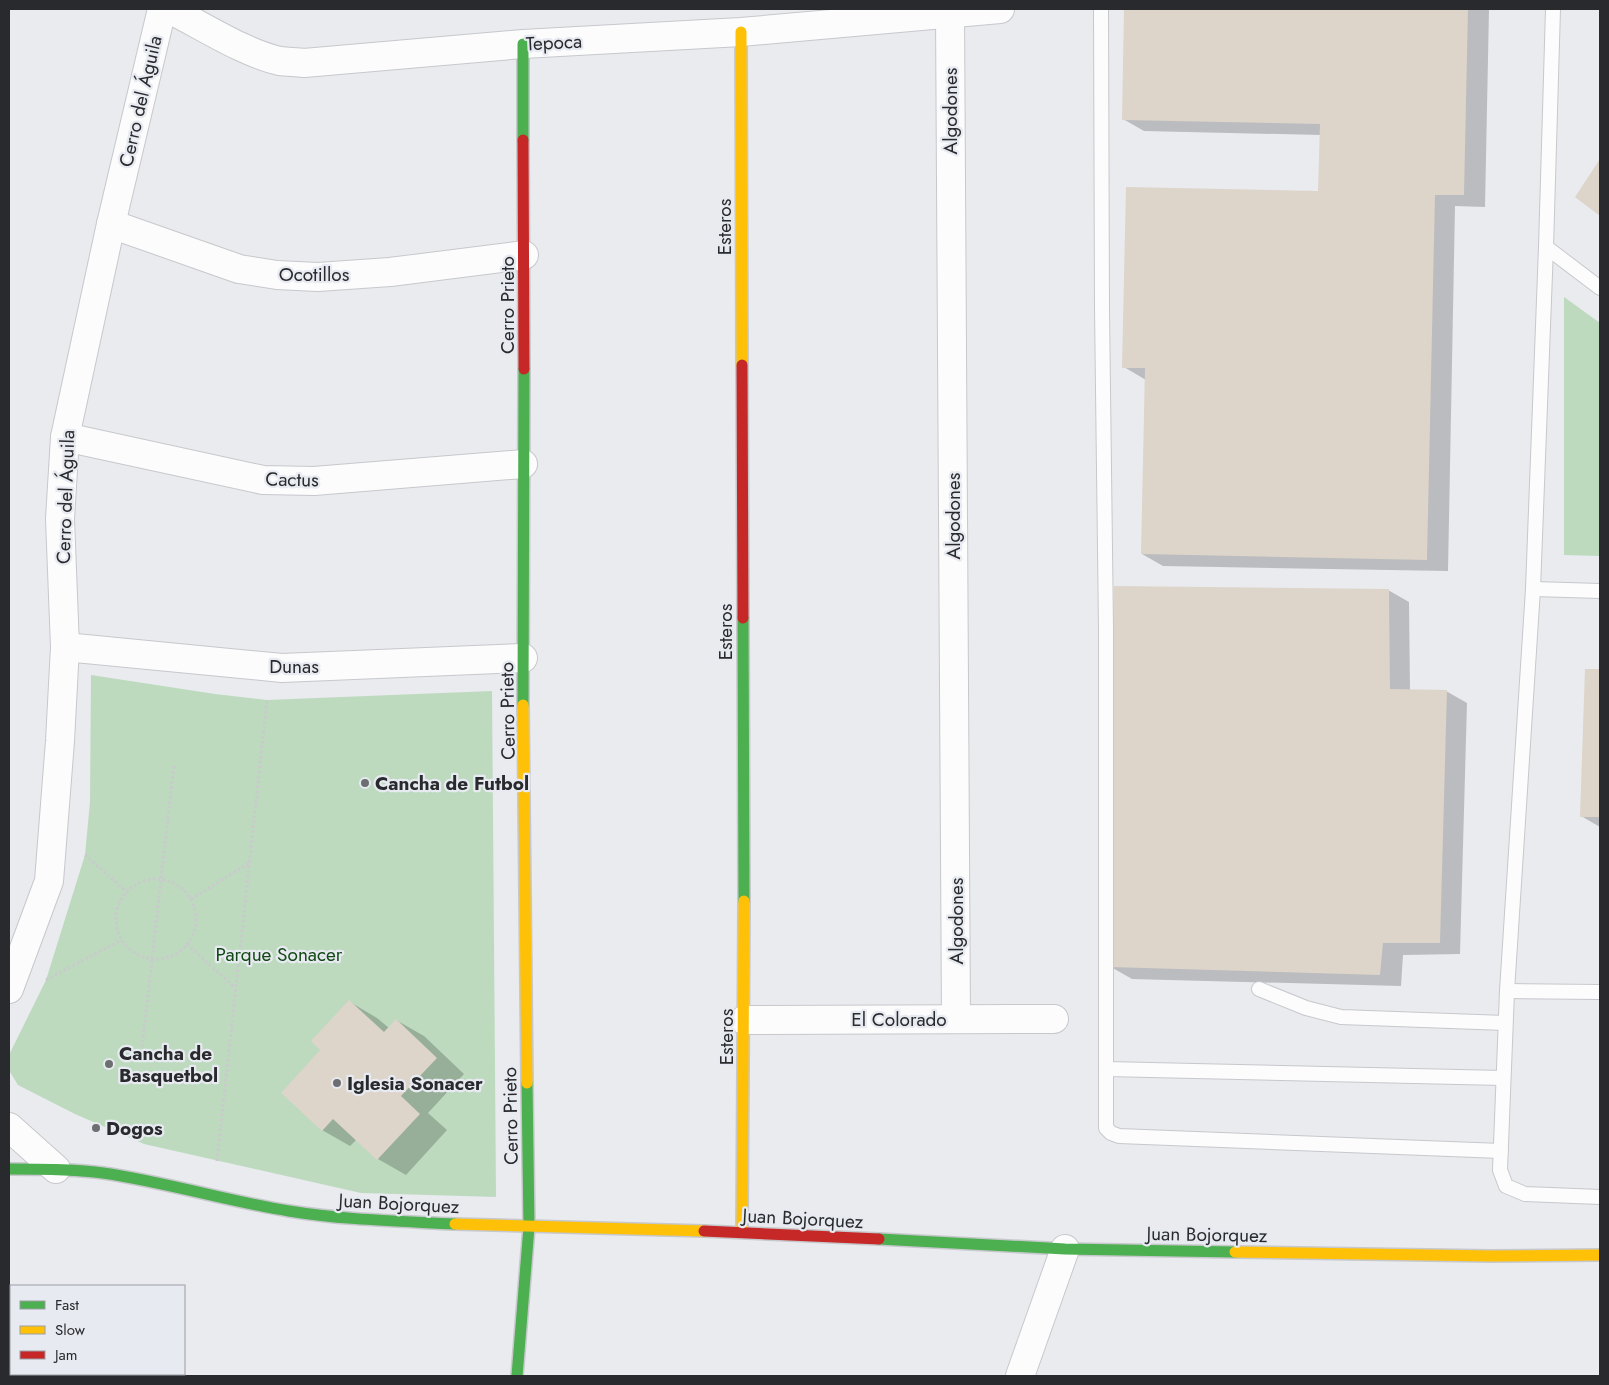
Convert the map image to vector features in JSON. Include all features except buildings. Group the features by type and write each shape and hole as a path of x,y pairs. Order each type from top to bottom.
{"street":[{"name":"Cerro del Águila","path":"9,989 49,881 60,750 64,647 60,519 65,436 111,224 162,9"},
{"name":"Tepoca","path":"169,9 242,47 281,61 304,63 523,44 741,32 1000,9"},
{"name":"Algodones","path":"950,13 956,1018"},
{"name":"Esteros","path":"741,32 744,1020 742,1232"},
{"name":"Cerro Prieto","path":"517,1376 529,1227 523,464 523,44"},
{"name":"Ocotillos","path":"111,224 239,269 277,275 318,277 390,272 524,255"},
{"name":"Cactus","path":"65,436 263,480 314,481 523,464"},
{"name":"Dunas","path":"64,647 282,668 524,658"},
{"name":"El Colorado","path":"744,1020 1054,1019"},
{"path":"9,1127 56,1169"},
{"name":"Juan Bojorquez","path":"9,1169 56,1169 102,1173 149,1181 214,1197 289,1212 350,1218 529,1227 742,1232 1065,1249 1491,1256 1600,1255"},
{"path":"1020,1376 1065,1249"}],"lane":[{"path":"1101,9 1106,629 1106,1128 1111,1133 1119,1136 1501,1151"},
{"path":"1553,9 1533,589 1505,1023 1500,1170 1506,1186 1526,1194 1600,1197"},
{"path":"1546,247 1600,288"},
{"path":"1533,589 1600,592"},
{"path":"1259,988 1306,1008 1342,1017 1505,1023"},
{"path":"1507,991 1600,992"},
{"path":"1106,1069 1503,1078"}],"path":[{"path":"217,1161 267,700"},
{"path":"142,1048 174,765"},
{"path":"85,855 126,892"},
{"path":"190,899 249,863"},
{"path":"161,879 173,882 183,889 195,910 196,922 193,934 187,944 178,953 166,958 153,960 130,950 121,940 117,928 116,915 119,902 126,892 136,884 161,879"},
{"path":"46,980 121,940"},
{"path":"187,944 235,988"}],"green space":[{"path":"1564,297 1600,323 1600,556 1564,555"},
{"name":"Parque Sonacer","path":"91,675 267,700 492,691 496,1197 361,1193 144,1144 75,1114 18,1085 10,1072 10,1053 46,980 85,855 90,802"}],"traffic: fast":[{"path":"523,44 523,140"},
{"path":"523,705 524,369"},
{"path":"743,618 744,901"},
{"path":"517,1376 529,1227 527,1083"},
{"path":"9,1169 45,1169 103,1173 150,1181 266,1207 310,1214 372,1220 455,1224"},
{"path":"879,1239 1065,1249 1235,1252"}],"traffic: slow":[{"path":"741,32 742,365"},
{"path":"523,705 527,1083"},
{"path":"742,1232 744,901"},
{"path":"455,1224 704,1231"},
{"path":"1235,1252 1491,1256 1600,1255"}],"traffic: jam":[{"path":"523,140 524,369"},
{"path":"742,365 743,618"},
{"path":"704,1231 879,1239"}],"place":[{"name":"Cancha de Futbol","path":"365,783"},
{"name":"Cancha de Basquetbol","path":"109,1064"},
{"name":"Iglesia Sonacer","path":"337,1083"},
{"name":"Dogos","path":"96,1128"}]}
